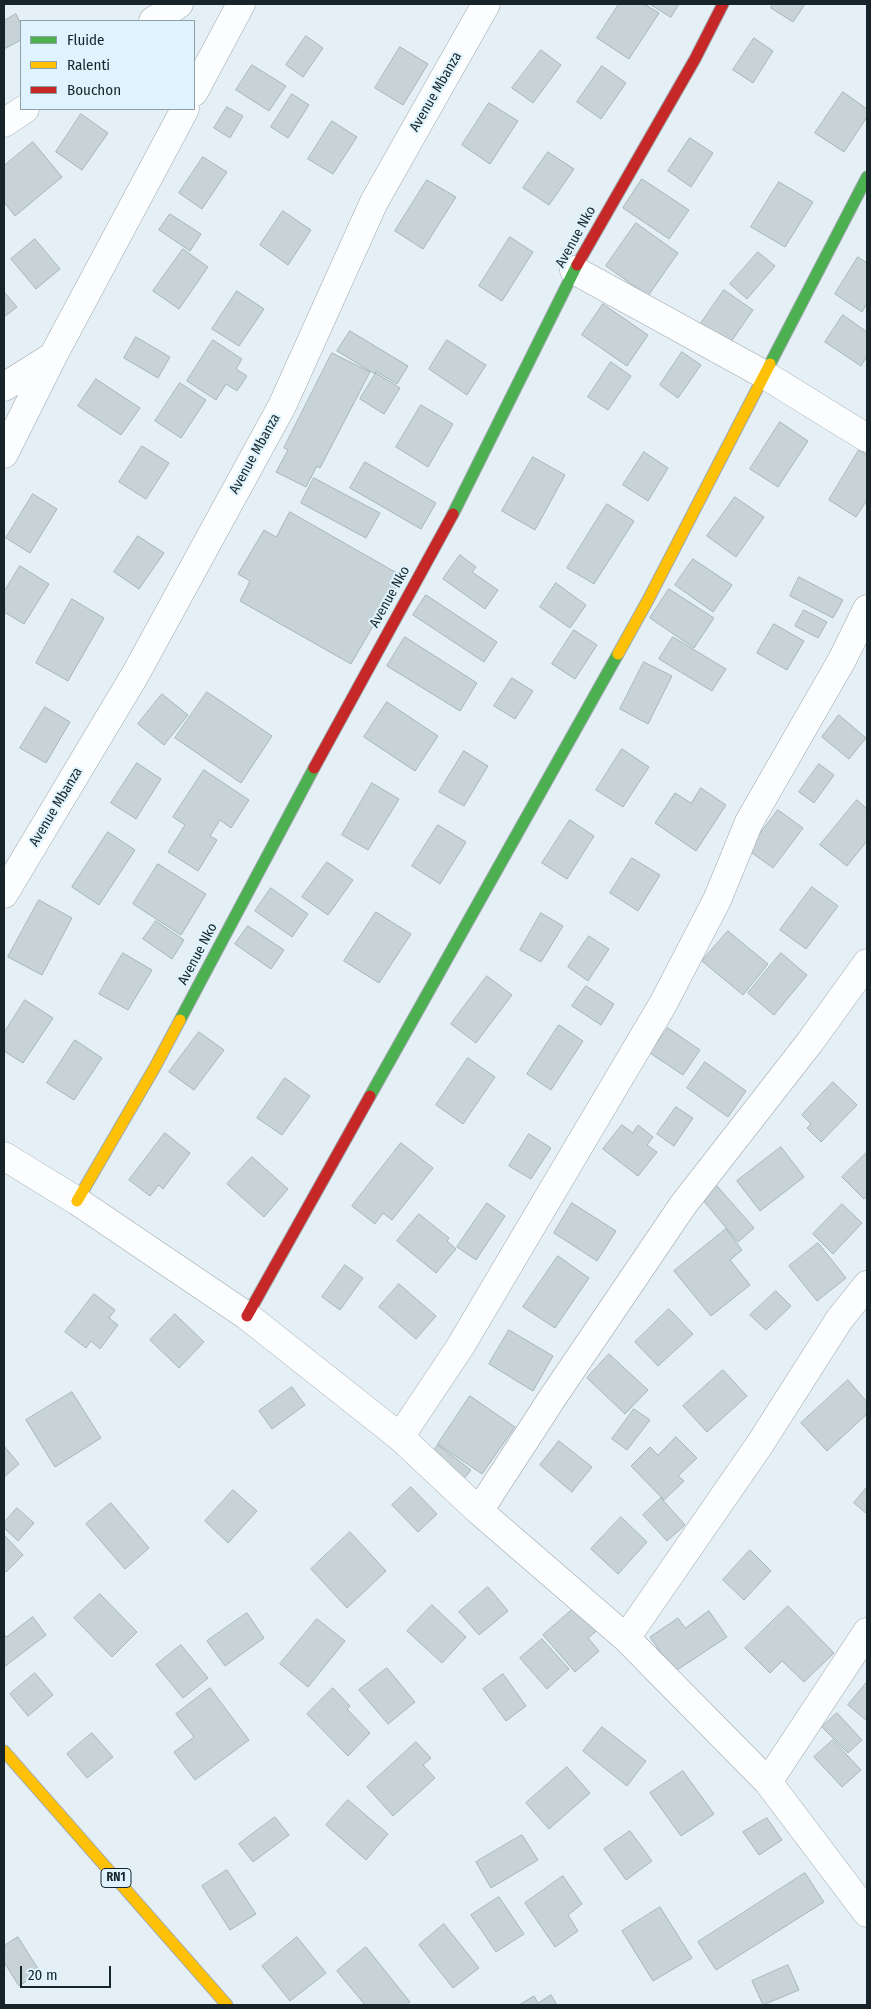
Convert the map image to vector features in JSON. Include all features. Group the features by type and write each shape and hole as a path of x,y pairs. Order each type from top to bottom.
{"main road":[{"name":"Avenue Nko","path":"77,1201 155,1067 316,764 468,485 574,270 694,59 723,4"},
{"path":"247,1316 648,600 867,177"},
{"name":"RN1","path":"4,1752 227,2005"}],"street":[{"path":"155,20 179,4"},
{"path":"195,90 241,4"},
{"name":"Avenue Mbanza","path":"4,894 135,674 277,415 374,202 486,4"},
{"path":"4,123 24,110"},
{"path":"4,454 53,356 184,110"},
{"path":"574,270 765,376 867,438"},
{"path":"4,387 53,356"},
{"path":"400,1437 460,1346 663,1004 717,900 749,822 842,660 867,609"},
{"path":"479,1511 553,1397 683,1205 810,1042 867,963"},
{"path":"4,1156 77,1201 247,1316 400,1437 479,1511 626,1638 768,1782 867,1912"},
{"path":"626,1638 760,1444 839,1320 867,1285"},
{"path":"768,1782 867,1632"}],"building":[{"path":"619,4 644,4 659,13 629,59 597,38"},
{"path":"650,4 679,4 671,17"},
{"path":"773,4 805,4 793,22 771,8"},
{"path":"16,14 20,22 20,41 4,49 4,21"},
{"path":"306,36 323,48 303,77 286,65"},
{"path":"754,38 773,51 753,83 733,70"},
{"path":"400,47 428,64 403,105 375,88"},
{"path":"541,50 561,65 533,103 512,88"},
{"path":"252,65 286,86 269,111 236,90"},
{"path":"602,66 626,83 601,119 577,102"},
{"path":"843,92 867,109 867,117 844,152 815,133"},
{"path":"292,94 309,105 288,138 271,127"},
{"path":"489,103 518,121 490,164 462,145"},
{"path":"227,107 243,116 230,138 214,128"},
{"path":"81,114 108,133 82,170 56,152"},
{"path":"332,121 357,137 333,174 308,159"},
{"path":"690,138 713,153 691,187 668,171"},
{"path":"33,142 62,177 15,216 4,202 4,166"},
{"path":"548,152 574,169 549,205 523,188"},
{"path":"203,157 227,172 202,209 179,193"},
{"path":"642,179 689,210 669,239 623,208"},
{"path":"427,180 456,197 423,249 395,231"},
{"path":"779,182 813,202 785,247 751,227"},
{"path":"283,211 311,230 288,265 260,245"},
{"path":"170,214 201,234 190,251 159,230"},
{"path":"636,223 678,253 648,296 606,266"},
{"path":"510,237 533,252 502,301 479,286"},
{"path":"35,239 60,269 36,289 11,259"},
{"path":"183,249 208,267 179,309 153,291"},
{"path":"758,252 775,266 747,299 730,284"},
{"path":"858,257 867,263 867,303 862,312 835,294"},
{"path":"724,290 753,310 726,349 697,329"},
{"path":"237,291 264,309 239,346 212,329"},
{"path":"4,292 17,307 4,317"},
{"path":"603,304 648,335 627,366 582,335"},
{"path":"843,315 867,332 867,356 861,366 825,342"},
{"path":"350,331 408,366 397,384 376,371 375,374 337,351"},
{"path":"136,337 170,357 158,378 124,358"},
{"path":"213,340 242,359 236,369 247,376 237,391 226,384 216,400 187,381"},
{"path":"447,340 486,365 467,395 429,369"},
{"path":"682,352 701,365 678,398 660,385"},
{"path":"332,353 370,372 320,468 317,466 306,487 276,472 288,450 284,448"},
{"path":"611,362 631,376 608,410 588,397"},
{"path":"376,373 400,388 384,414 360,399"},
{"path":"96,379 140,408 121,435 78,406"},
{"path":"180,383 206,400 181,438 155,421"},
{"path":"421,405 453,424 428,467 396,447"},
{"path":"780,422 808,441 778,487 750,469"},
{"path":"142,446 169,463 146,499 119,482"},
{"path":"859,450 867,455 867,500 856,517 829,500"},
{"path":"644,452 668,468 648,501 623,485"},
{"path":"533,457 565,475 535,530 502,511"},
{"path":"365,462 436,503 421,529 350,488"},
{"path":"314,478 380,513 366,538 301,503"},
{"path":"33,494 57,509 30,553 6,538"},
{"path":"735,497 764,517 736,557 707,536"},
{"path":"607,504 634,521 594,584 567,568"},
{"path":"290,512 402,576 351,664 240,601 250,581 238,574 264,530 276,537"},
{"path":"138,536 164,553 139,589 114,572"},
{"path":"460,555 476,567 472,572 498,590 485,609 443,579"},
{"path":"693,559 732,585 713,612 675,585"},
{"path":"20,566 49,584 24,624 4,612 4,592"},
{"path":"799,577 843,600 833,618 790,596"},
{"path":"556,583 586,605 570,628 540,607"},
{"path":"669,589 714,618 694,648 650,618"},
{"path":"426,595 497,642 484,662 413,615"},
{"path":"72,599 104,618 68,681 36,663"},
{"path":"804,610 827,622 818,638 795,626"},
{"path":"774,624 804,641 787,670 757,653"},
{"path":"574,630 597,645 575,679 552,664"},
{"path":"405,637 477,683 460,711 387,666"},
{"path":"673,637 726,669 712,691 659,659"},
{"path":"644,662 672,676 648,724 620,709"},
{"path":"512,678 533,691 515,719 494,706"},
{"path":"207,692 272,736 241,783 175,738"},
{"path":"162,694 188,715 164,745 138,724"},
{"path":"387,702 438,736 415,771 364,737"},
{"path":"45,707 70,722 46,763 20,748"},
{"path":"839,715 866,738 849,759 822,737"},
{"path":"622,749 649,767 623,807 596,790"},
{"path":"464,751 488,766 464,806 439,792"},
{"path":"137,763 161,779 136,819 111,803"},
{"path":"819,764 834,775 814,803 799,792"},
{"path":"204,770 249,800 231,828 220,820 210,836 217,840 198,871 168,852 185,825 173,817"},
{"path":"372,783 399,799 368,850 342,835"},
{"path":"701,788 726,805 696,851 655,823 675,793 691,803"},
{"path":"857,800 867,809 867,841 847,866 820,845"},
{"path":"778,810 803,828 773,868 748,850"},
{"path":"570,820 594,836 567,879 542,863"},
{"path":"438,825 466,842 440,884 412,866"},
{"path":"108,832 135,850 99,905 72,887"},
{"path":"632,858 660,875 638,911 610,893"},
{"path":"327,862 353,880 328,915 302,897"},
{"path":"158,864 206,894 181,935 133,904"},
{"path":"812,887 838,906 806,949 780,930"},
{"path":"271,888 308,914 292,937 255,911"},
{"path":"39,900 72,918 42,975 8,957"},
{"path":"376,912 411,934 379,983 344,961"},
{"path":"541,913 563,926 541,962 520,950"},
{"path":"156,921 184,940 172,959 143,939"},
{"path":"248,926 284,950 271,969 235,944"},
{"path":"728,931 768,964 743,995 702,961"},
{"path":"589,936 609,949 588,981 568,967"},
{"path":"123,953 152,970 128,1010 99,994"},
{"path":"781,953 807,975 774,1015 748,993"},
{"path":"487,976 512,995 476,1043 451,1024"},
{"path":"586,986 614,1004 601,1025 572,1006"},
{"path":"25,1000 53,1018 23,1063 4,1051 4,1033"},
{"path":"559,1025 583,1041 551,1090 527,1074"},
{"path":"668,1028 700,1050 683,1075 650,1053"},
{"path":"199,1032 224,1050 194,1090 169,1072"},
{"path":"75,1040 102,1058 74,1100 47,1083"},
{"path":"468,1058 495,1077 463,1124 436,1105"},
{"path":"705,1062 746,1091 728,1117 687,1088"},
{"path":"285,1078 310,1096 282,1135 257,1118"},
{"path":"833,1082 857,1105 821,1142 807,1128 811,1124 802,1115"},
{"path":"676,1107 693,1118 674,1146 657,1134"},
{"path":"622,1125 633,1133 638,1125 653,1137 647,1145 657,1152 638,1176 603,1149"},
{"path":"165,1133 190,1153 163,1189 159,1185 150,1196 129,1180"},
{"path":"529,1134 551,1148 531,1179 509,1166"},
{"path":"401,1143 433,1168 392,1220 383,1213 375,1224 352,1206"},
{"path":"781,1147 804,1177 760,1211 737,1181"},
{"path":"867,1152 867,1196 864,1199 842,1177"},
{"path":"252,1157 288,1189 264,1217 227,1184"},
{"path":"717,1186 754,1228 738,1242 702,1199"},
{"path":"487,1203 505,1216 476,1260 457,1247"},
{"path":"572,1203 616,1231 597,1261 554,1233"},
{"path":"842,1204 862,1223 833,1254 813,1234"},
{"path":"419,1214 449,1238 447,1241 456,1249 436,1273 397,1241"},
{"path":"726,1229 742,1250 730,1260 750,1285 711,1316 674,1271"},
{"path":"818,1243 846,1278 817,1301 789,1266"},
{"path":"558,1256 589,1278 555,1328 523,1307"},
{"path":"345,1265 363,1278 340,1310 322,1297"},
{"path":"399,1284 436,1316 416,1339 379,1307"},
{"path":"776,1291 791,1306 766,1330 750,1315"},
{"path":"94,1294 115,1310 109,1318 118,1325 100,1349 91,1341 86,1348 65,1332"},
{"path":"669,1309 693,1334 658,1366 635,1342"},
{"path":"175,1314 204,1342 179,1368 150,1340"},
{"path":"509,1330 553,1356 533,1391 489,1364"},
{"path":"609,1354 648,1390 625,1414 587,1378"},
{"path":"723,1370 747,1396 707,1432 683,1406"},
{"path":"848,1380 867,1402 867,1414 827,1451 801,1423"},
{"path":"292,1387 305,1405 272,1429 259,1411"},
{"path":"72,1392 101,1438 55,1467 26,1420"},
{"path":"470,1396 515,1427 482,1474 438,1444"},
{"path":"634,1409 650,1420 627,1450 612,1439"},
{"path":"676,1437 697,1458 678,1476 684,1481 664,1500 631,1466 650,1447 658,1455"},
{"path":"559,1441 592,1467 572,1492 540,1465"},
{"path":"438,1445 471,1470 459,1485 427,1460"},
{"path":"4,1446 19,1464 4,1477"},
{"path":"411,1487 437,1514 418,1532 392,1505"},
{"path":"867,1487 867,1514 854,1503"},
{"path":"233,1490 257,1511 228,1543 205,1521"},
{"path":"661,1498 685,1525 667,1541 643,1515"},
{"path":"111,1503 149,1548 125,1569 86,1524"},
{"path":"17,1508 34,1523 18,1541 4,1528 4,1523"},
{"path":"621,1517 647,1542 618,1574 591,1549"},
{"path":"350,1532 386,1571 347,1608 311,1569"},
{"path":"4,1535 23,1555 6,1572 4,1570"},
{"path":"750,1550 771,1571 744,1600 723,1580"},
{"path":"488,1587 508,1611 479,1635 459,1612"},
{"path":"100,1594 137,1632 112,1657 74,1618"},
{"path":"580,1603 601,1627 588,1638 599,1651 575,1672 543,1635"},
{"path":"432,1605 466,1637 442,1663 407,1631"},
{"path":"788,1606 834,1653 804,1682 782,1661 770,1673 745,1648"},
{"path":"709,1611 727,1637 674,1672 650,1637 678,1618 685,1628"},
{"path":"247,1613 264,1638 225,1666 207,1641"},
{"path":"33,1617 46,1635 4,1667 4,1634 6,1637"},
{"path":"317,1619 345,1641 308,1687 280,1664"},
{"path":"542,1639 569,1669 547,1689 520,1658"},
{"path":"181,1645 208,1678 183,1698 156,1665"},
{"path":"387,1668 415,1702 388,1724 359,1690"},
{"path":"35,1673 53,1695 28,1716 10,1694"},
{"path":"503,1674 526,1706 506,1721 483,1689"},
{"path":"867,1682 867,1721 848,1705"},
{"path":"210,1688 249,1740 195,1780 174,1752 194,1737 176,1714"},
{"path":"333,1688 350,1706 347,1709 370,1733 348,1756 307,1714"},
{"path":"837,1713 862,1740 848,1753 822,1727"},
{"path":"602,1727 646,1761 627,1786 583,1751"},
{"path":"92,1733 113,1757 87,1778 67,1754"},
{"path":"833,1740 861,1770 842,1787 814,1757"},
{"path":"416,1742 431,1758 423,1765 435,1778 393,1816 367,1787"},
{"path":"567,1767 590,1793 549,1829 526,1803"},
{"path":"683,1771 714,1814 681,1836 650,1793"},
{"path":"348,1800 388,1834 366,1860 326,1825"},
{"path":"275,1817 289,1835 253,1862 239,1844"},
{"path":"767,1818 782,1840 759,1855 743,1832"},
{"path":"630,1831 652,1861 626,1880 604,1849"},
{"path":"522,1835 538,1860 491,1888 476,1862"},
{"path":"227,1870 256,1914 230,1930 202,1886"},
{"path":"805,1873 824,1902 716,1970 698,1942"},
{"path":"563,1876 582,1904 568,1915 578,1931 555,1947 525,1903"},
{"path":"499,1897 524,1934 496,1952 471,1915"},
{"path":"660,1907 692,1958 653,1981 622,1931"},
{"path":"444,1924 479,1968 453,1988 419,1945"},
{"path":"18,1937 40,1972 19,1986 4,1962 4,1946"},
{"path":"297,1937 326,1973 290,2001 262,1966"},
{"path":"366,1947 410,2002 406,2005 365,2005 337,1971"},
{"path":"788,1965 799,1990 763,2005 752,1981"},
{"path":"551,1995 557,2005 519,2005 534,1996 538,2003"}],"traffic: fast":[{"path":"770,364 867,177"},
{"path":"453,514 577,265"},
{"path":"370,1096 618,654"},
{"path":"180,1020 314,768"}],"traffic: slow":[{"path":"618,654 648,600 770,364"},
{"path":"77,1201 155,1067 180,1020"},
{"path":"4,1751 227,2005"}],"traffic: jam":[{"path":"577,265 695,59 723,4"},
{"path":"314,768 453,514"},
{"path":"247,1316 370,1096"}]}
